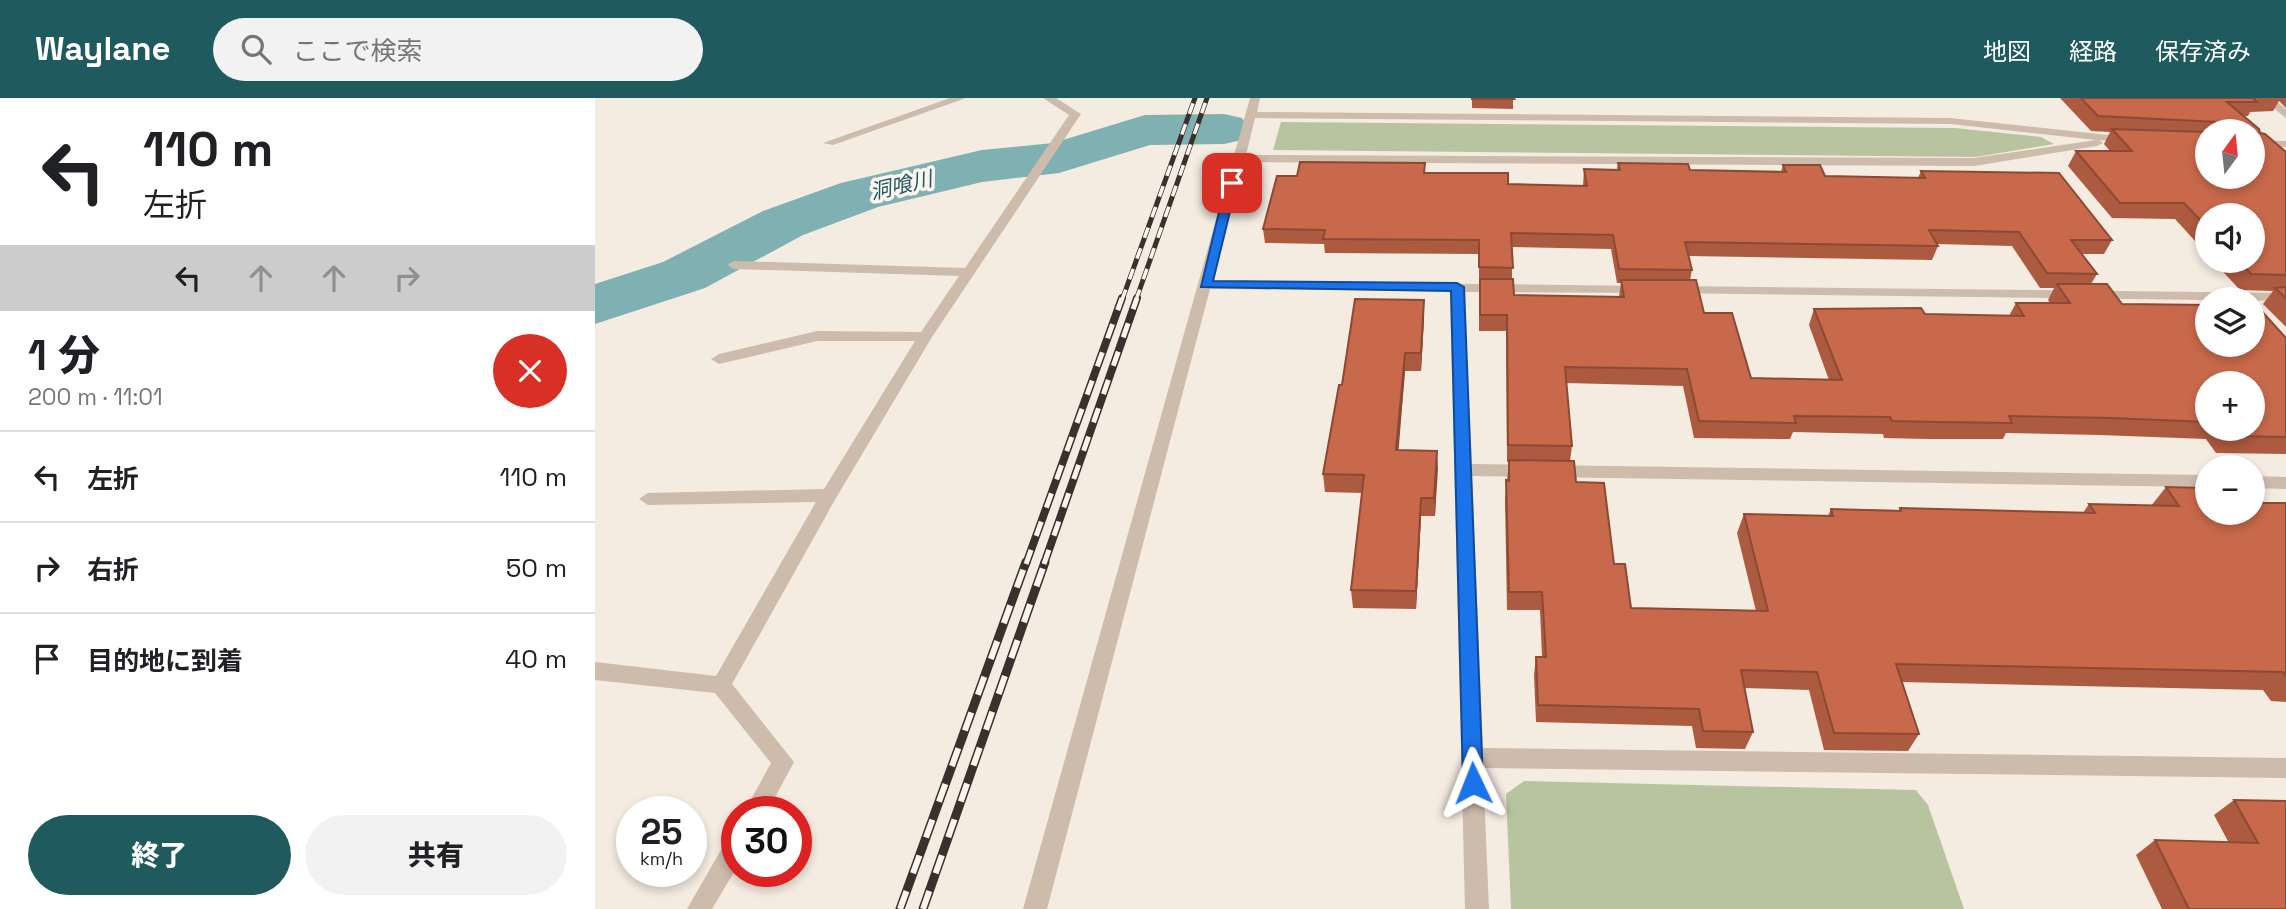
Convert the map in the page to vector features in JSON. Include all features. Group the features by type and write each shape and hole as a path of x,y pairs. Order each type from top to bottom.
{"street":[{"path":"910,98 923,111"},
{"path":"829,143 961,98"},
{"path":"721,685 829,495 925,337 1041,170 1049,152 1075,114 1048,98"},
{"path":"1035,909 1255,98"},
{"path":"2266,98 2286,115"},
{"path":"1250,115 1950,121 2121,140 2145,140"},
{"path":"1238,158 1974,162 2121,140"},
{"path":"2265,143 2286,144"},
{"path":"734,265 970,272"},
{"path":"1205,285 1457,287 2195,302"},
{"path":"1457,287 1477,909"},
{"path":"2265,301 2286,297"},
{"path":"719,359 817,336 925,337"},
{"path":"1463,470 2195,481"},
{"path":"2265,482 2286,482"},
{"path":"648,499 829,495"},
{"path":"595,671 721,685 783,762 764,796"},
{"path":"1472,758 2286,768"},
{"path":"699,909 721,871"}],"green space":[{"path":"1281,122 1955,128 2041,137 2054,144 1976,157 1273,150"},
{"path":"1524,781 1916,790 1928,805 1964,909 1511,909 1506,794"}],"building":[{"path":"1513,98 1514,99 1472,99"},
{"path":"2081,98 2253,98 2257,102 2227,102 2247,119 2195,121 2098,116"},
{"path":"2112,129 2195,132 2195,189 2265,189 2265,134 2286,152 2286,275 2250,273 2265,273 2265,203 2195,203 2195,214 2184,203 2120,203 2076,151 2132,151"},
{"path":"1300,162 1425,163 1424,173 1508,173 1508,184 1587,186 1584,169 1620,170 1618,163 1688,164 1690,170 1786,172 1783,165 1820,165 1825,176 1925,178 1921,171 2059,173 2112,240 2071,240 2097,274 2047,273 2019,232 1929,230 1938,246 1685,242 1692,270 1619,269 1613,235 1511,233 1513,268 1479,267 1479,240 1323,239 1325,230 1263,229 1277,176 1297,176"},
{"path":"1480,279 1513,279 1514,295 1624,297 1621,280 1696,280 1704,313 1732,313 1751,378 1842,380 1814,309 1921,308 1925,314 2024,316 2016,303 2070,303 2057,284 2107,284 2122,304 2195,305 2195,357 2265,357 2265,315 2286,338 2286,437 2265,437 2265,371 2195,371 2195,422 2009,416 2012,423 1794,416 1796,423 1699,421 1687,369 1565,367 1572,446 1508,445 1507,315 1480,315"},
{"path":"2286,287 2286,298 2275,288"},
{"path":"1355,299 1424,300 1421,353 1405,353 1396,450 1437,451 1434,498 1421,498 1416,591 1351,590 1364,475 1323,474 1339,385 1342,385"},
{"path":"1509,460 1574,461 1576,482 1604,483 1614,564 1625,564 1631,608 1768,611 1744,514 1833,516 1831,509 1901,511 1900,508 2095,513 2089,504 2179,506 2166,487 2195,488 2195,525 2265,525 2265,503 2286,503 2286,676 2283,672 1896,664 1919,734 1834,733 1817,672 1741,670 1753,732 1703,731 1699,709 1538,705 1536,657 1546,657 1542,592 1509,592 1506,480 1509,481"},
{"path":"2234,800 2286,801 2286,909 2189,909 2155,840 2258,843"}],"waterway":[{"name":"洞喰川","path":"595,305 684,275 783,223 860,195 982,166 1059,158 1145,130 1224,129"}],"railway":[{"path":"1122,300 1195,98"},
{"path":"1136,300 1207,98"},
{"path":"1026,564 1122,298"},
{"path":"1044,564 1137,298"},
{"path":"900,909 1026,562"},
{"path":"923,909 1045,562"}],"route":[{"path":"1232,183 1205,285 1457,287 1473,783"}]}
